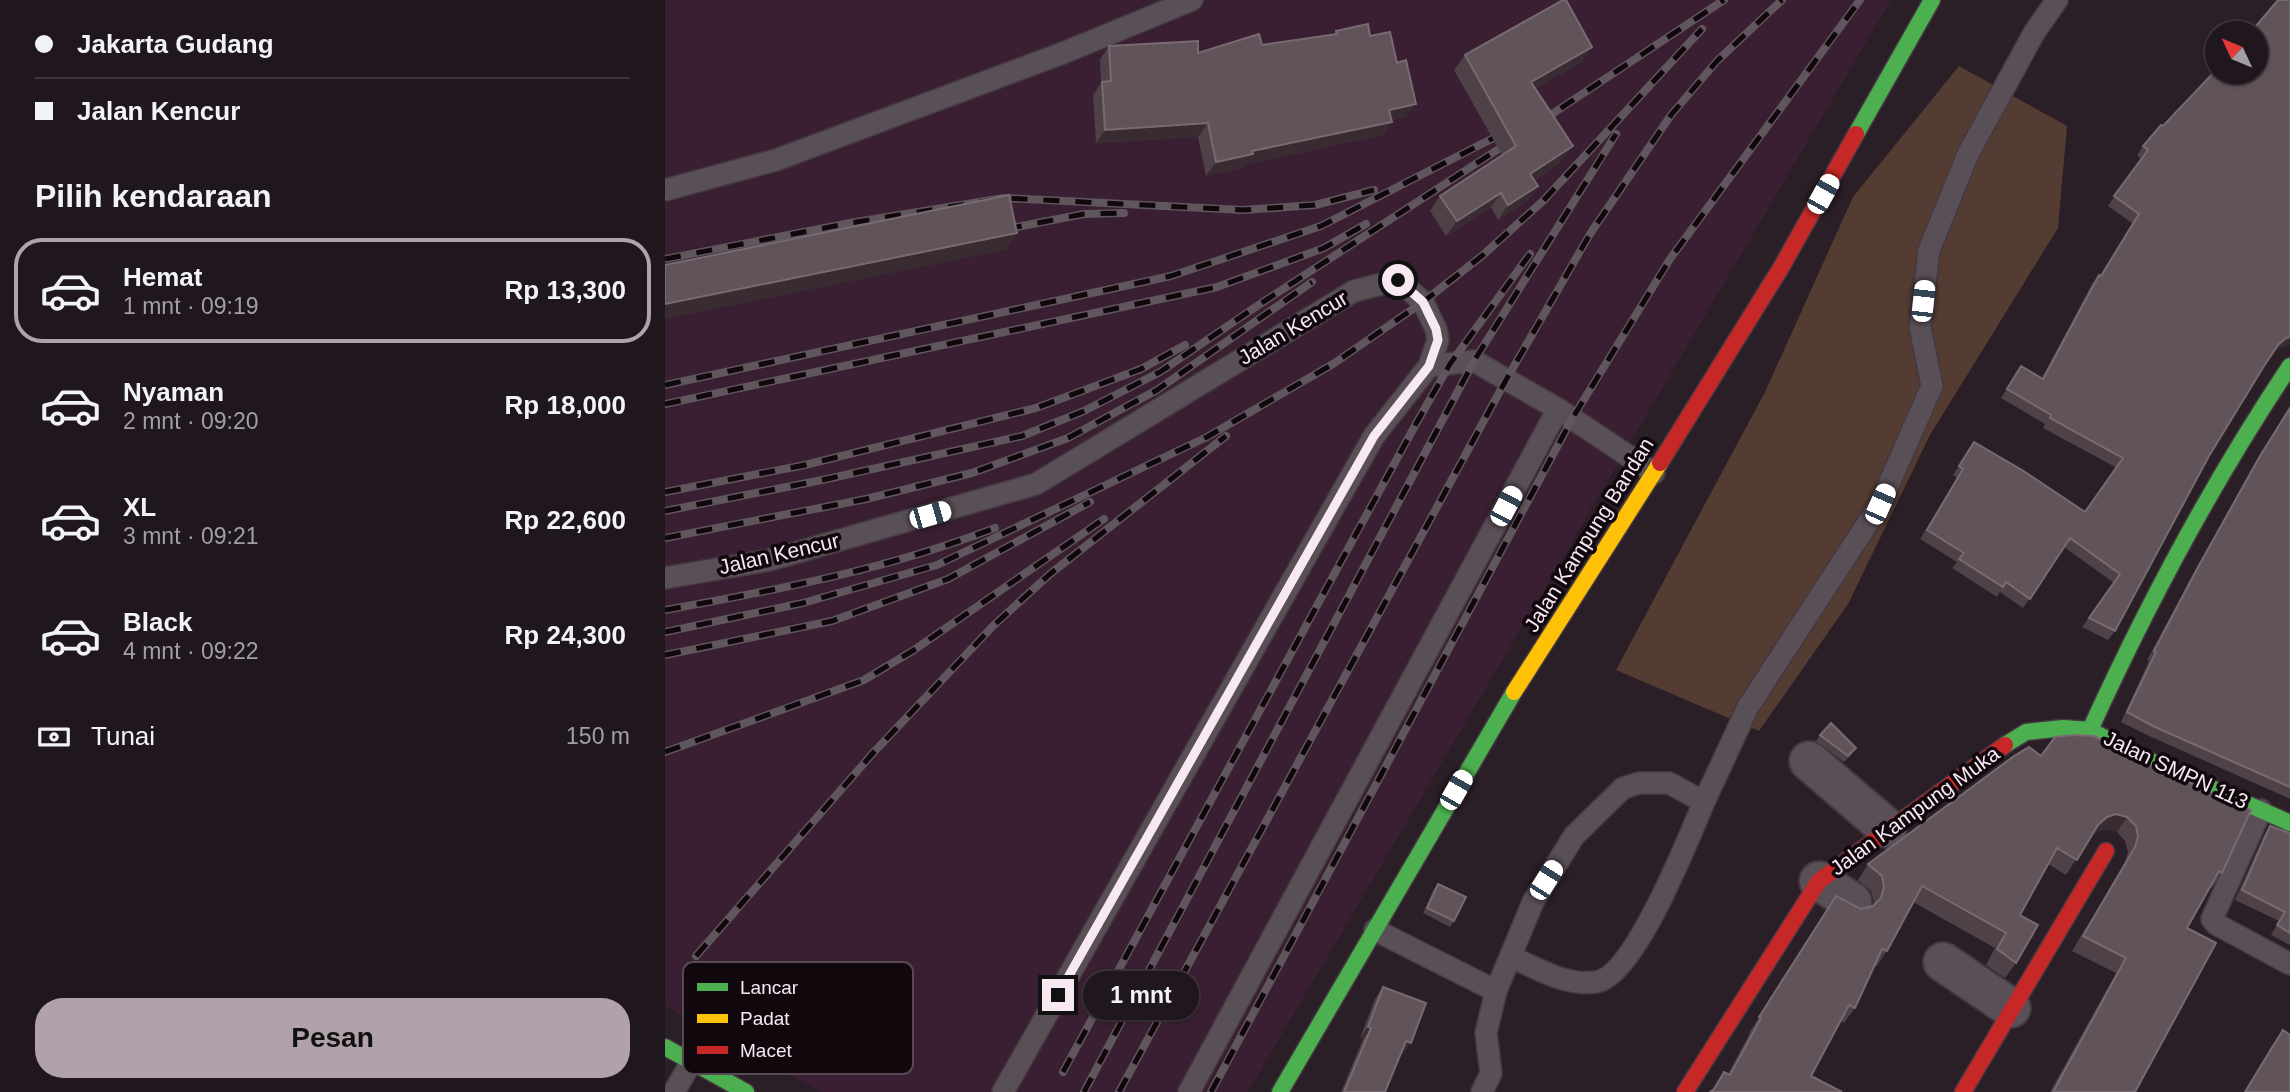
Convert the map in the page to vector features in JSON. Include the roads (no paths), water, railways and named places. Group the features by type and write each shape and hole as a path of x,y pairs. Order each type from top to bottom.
{"street":[{"name":"Jalan Kampung Bandan","path":"1280,1092 1496,719 1654,473 1782,266 1932,0"},
{"path":"2090,730 2118,667 2220,479 2290,366"},
{"name":"Jalan Kampung Muka","path":"1685,1092 1819,881 1991,753 2027,732 2063,728 2090,730"},
{"name":"Jalan SMPN 113","path":"2090,730 2137,755 2261,810"},
{"path":"1809,761 1887,828"},
{"path":"2261,810 2290,823"},
{"path":"1963,1092 2106,851"},
{"path":"1819,881 1852,902"},
{"path":"1943,962 2011,1008"},
{"path":"665,1047 683,1056"},
{"path":"715,1074 746,1092"}],"lane":[{"path":"665,190 776,160 1063,53 1192,0"},
{"path":"1511,957 1568,982 1599,982 1615,972 1641,938 1748,707 1880,504 1901,457 1932,386 1920,327 1929,250 1968,154 2034,33 2057,0"},
{"name":"Jalan Kencur","path":"665,578 770,561 1036,484 1354,290 1398,280 1423,302 1436,329 1438,340 1429,366 1374,436 1003,1092"},
{"path":"1429,366 1474,361 1558,409 1654,473"},
{"path":"1189,1092 1558,409"},
{"path":"1482,1092 1491,1073 1486,1033 1496,991 1533,902 1574,836 1623,788 1639,783 1669,783 1704,802"},
{"name":"Jalan SMPN 113","path":"2261,810 2212,919 2216,924 2290,964"},
{"path":"1375,930 1496,991"},
{"path":"674,1092 684,1074"}],"railway":[{"path":"1534,126 1724,0"},
{"path":"1119,1092 1506,380 1590,234 1671,115 1717,61 1782,0"},
{"path":"1211,1092 1572,419 1670,259 1860,0"},
{"path":"665,632 803,603 937,565 1207,437 1333,364 1423,302 1483,255 1543,201 1702,29"},
{"path":"665,385 1171,276 1321,226 1511,129"},
{"path":"1084,1092 1474,361 1616,134"},
{"path":"665,511 1022,436 1084,411 1160,372 1514,139"},
{"path":"665,259 850,223 1004,198 1243,210 1315,205 1374,190"},
{"path":"1006,229 1084,214 1124,213"},
{"path":"665,404 1217,287 1324,248 1366,224"},
{"path":"1063,1072 1450,364 1530,254"},
{"path":"665,538 866,499 972,473 1068,438 1157,390 1312,282"},
{"path":"665,492 805,465 1036,408 1141,369 1185,345"},
{"path":"696,956 873,753 993,626 1050,574 1226,436"},
{"path":"665,655 832,621 948,579 1090,502"},
{"path":"665,752 864,680 914,650 1104,519"},
{"path":"665,610 873,567 995,528"}]}
